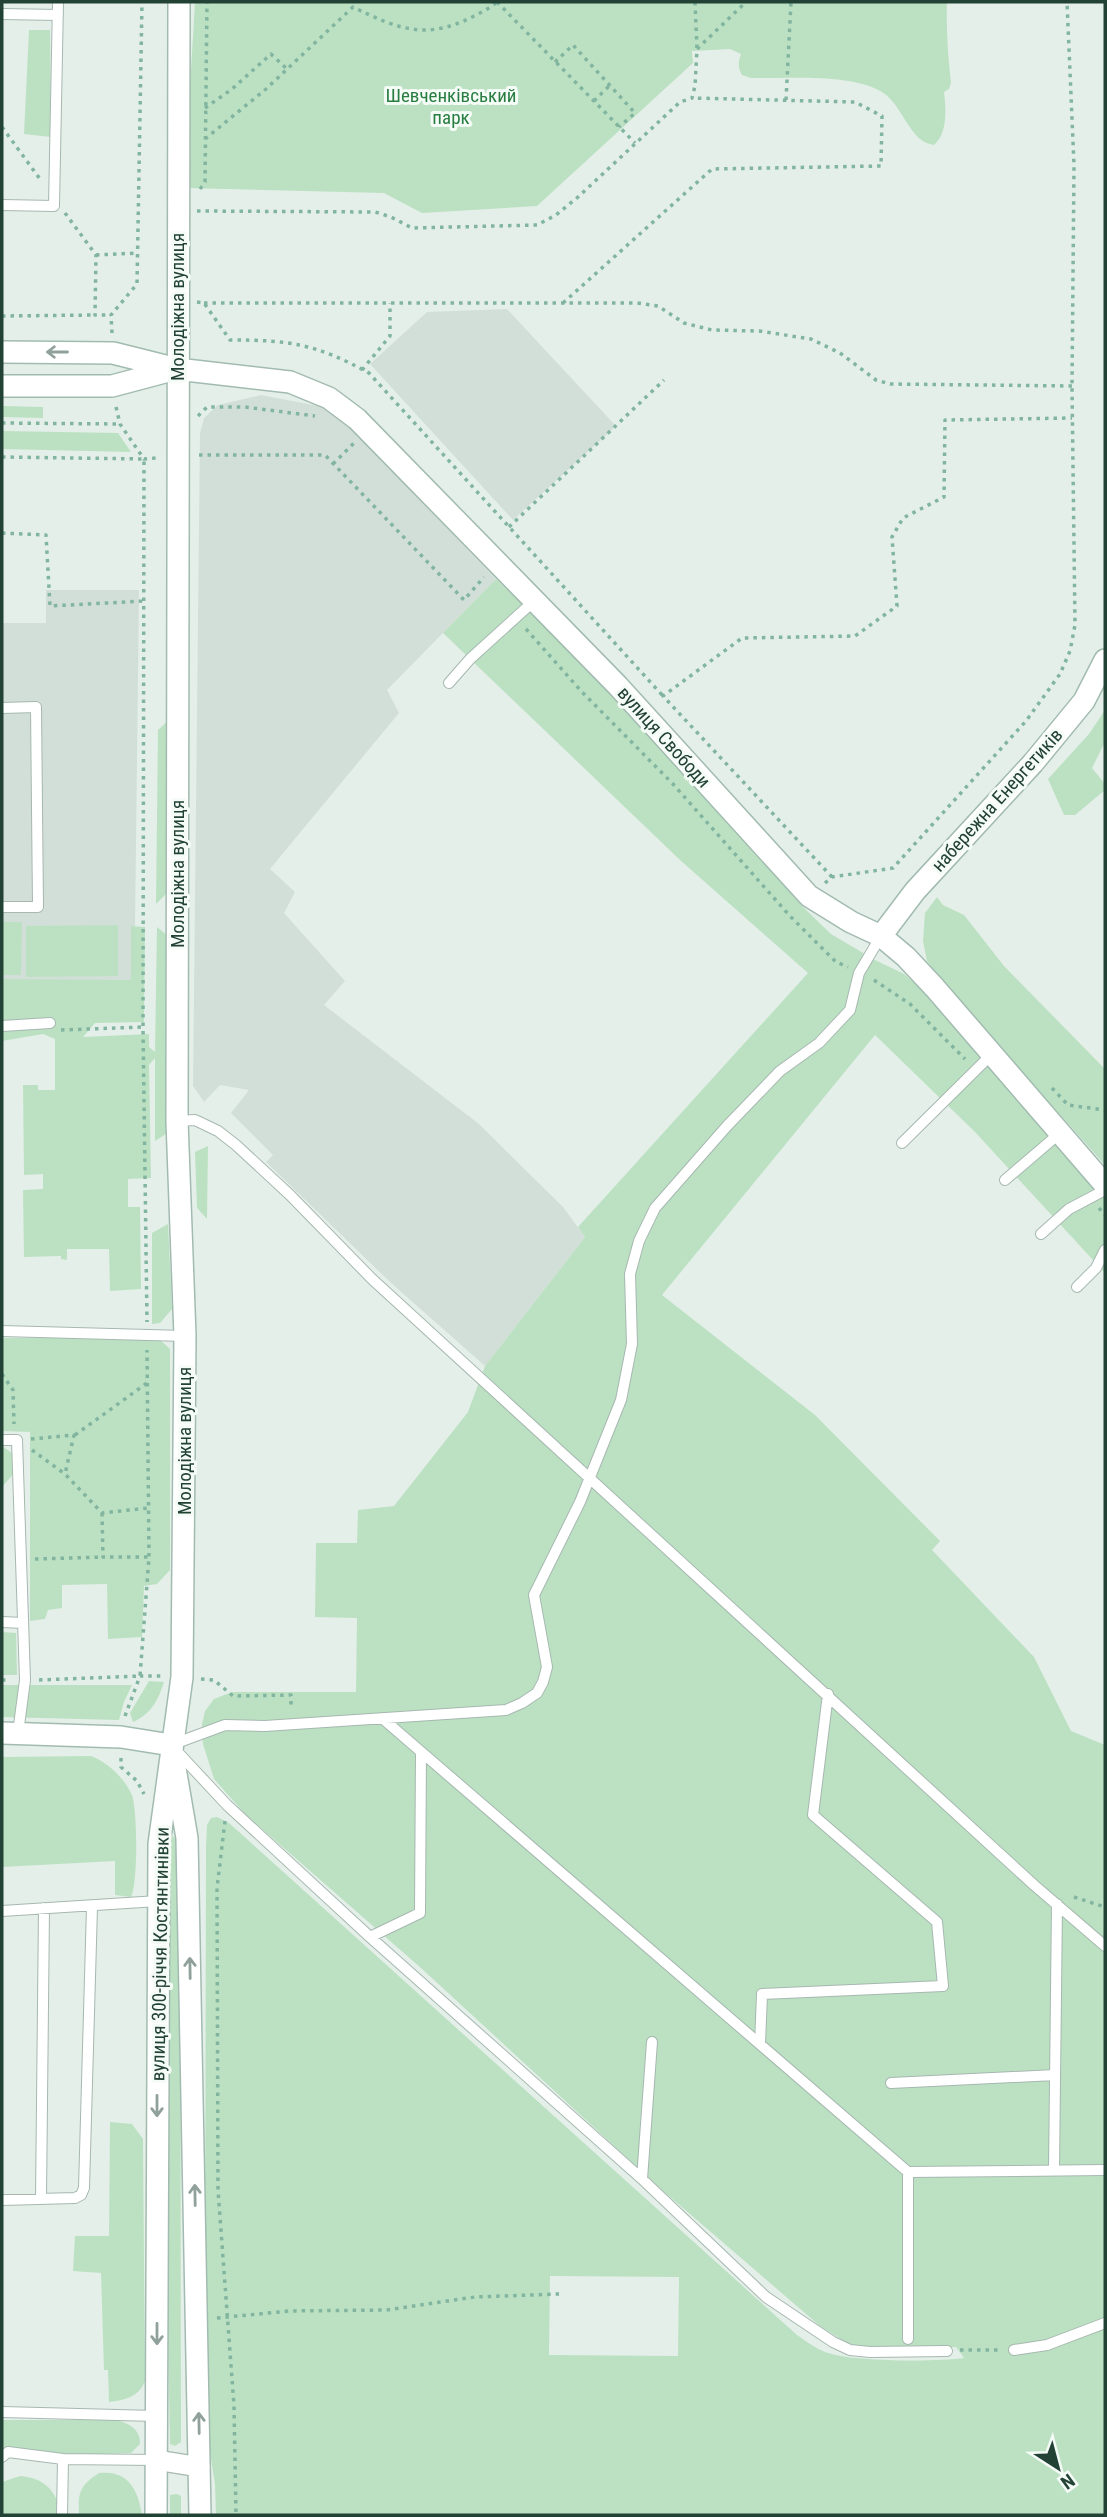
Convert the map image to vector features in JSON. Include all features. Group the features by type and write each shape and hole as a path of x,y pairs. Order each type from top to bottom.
{"street":[{"name":"Молодіжна вулиця","path":"171,1745 183,1676 185,1336 177,1121 179,2"},
{"path":"2,352 113,353 177,369"},
{"path":"2,386 112,386 177,369"},
{"name":"вулиця Свободи","path":"177,369 290,382 329,398 357,419 618,686 809,897 881,936 906,957 1060,1133 1100,1191"},
{"name":"набережна Енергетиків","path":"881,936 915,891 1033,762 1084,701 1105,660"},
{"path":"10,1733 121,1737 171,1745"},
{"name":"вулиця 300-річчя Костянтинівки","path":"156,2515 159,1844 171,1745"},
{"name":"вулиця 300-річчя Костянтинівки","path":"171,1745 187,1838 200,2515"},
{"path":"156,2460 200,2467"}],"lane":[{"path":"2,205 54,206 58,2"},
{"path":"2,14 58,15"},
{"path":"449,683 470,659 534,601"},
{"path":"2,708 36,707 38,894 38,907 2,907"},
{"path":"881,936 859,973 850,1010 819,1043 780,1071 727,1126 655,1208 639,1241 630,1274 632,1344 621,1400 590,1478 534,1595 547,1667 537,1693 506,1710 291,1724 225,1725 171,1745 227,1805 370,1937 642,2179 766,2297 833,2342 850,2350 947,2351"},
{"path":"2,1026 52,1027"},
{"path":"902,1143 992,1054"},
{"path":"177,1121 195,1120 218,1130 236,1145 290,1195 372,1279 1105,1945"},
{"path":"1006,1180 1060,1133"},
{"path":"1041,1234 1069,1209 1100,1191"},
{"path":"1077,1287 1096,1268 1105,1250"},
{"path":"2,1331 185,1336"},
{"path":"2,1440 17,1440 25,1680 10,1733"},
{"path":"2,1622 23,1623"},
{"path":"760,2044 762,1994 943,1986 937,1923 813,1815 828,1694"},
{"path":"382,1718 908,2172 1105,2170"},
{"path":"370,1937 420,1913 421,1752"},
{"path":"2,1911 158,1901"},
{"path":"1055,2171 1057,1904"},
{"path":"2,2200 82,2195 92,1907"},
{"path":"41,2199 44,1908"},
{"path":"642,2179 652,2042"},
{"path":"891,2083 1055,2076"},
{"path":"908,2172 908,2339"},
{"path":"1014,2350 1047,2345 1105,2323"},
{"path":"2,2412 156,2416"},
{"path":"2,2457 8,2452 63,2459 156,2460"},
{"path":"62,2515 63,2459"}],"path":[{"path":"198,191 205,182 206,2"},
{"path":"205,139 287,69 353,4 381,21 415,31 438,31 463,22 497,2 635,144"},
{"path":"692,98 697,49 695,2"},
{"path":"697,49 746,2"},
{"path":"786,100 791,2"},
{"path":"789,915 832,877 893,868 1026,721 1060,674 1070,651 1075,625 1072,386 1074,164 1068,2"},
{"path":"555,62 573,45 635,113 619,127"},
{"path":"205,108 232,89 271,54 287,69"},
{"path":"594,102 610,85"},
{"path":"192,211 375,212 391,217 412,229 537,225 556,215 578,197 680,102 692,98 855,102 882,116 881,166 712,169 561,304"},
{"path":"2,127 96,255 95,314"},
{"path":"96,255 138,253"},
{"path":"193,302 637,303 658,306 684,323 712,330 759,331 811,340 839,353 876,380 890,384 1072,386"},
{"path":"204,303 230,340 304,344 335,355 369,373 832,877"},
{"path":"362,370 390,337 390,303"},
{"path":"2,316 111,315"},
{"path":"509,527 664,380"},
{"path":"195,418 207,407 245,407 324,418"},
{"path":"663,696 742,638 855,636 897,606 892,537 902,518 944,497 945,420 1073,418"},
{"path":"2,423 120,424"},
{"path":"334,464 354,443 350,439"},
{"path":"2,457 144,458 143,1027 149,1557 140,1675 126,1709 121,1737 121,1767 137,1782 146,1797"},
{"path":"2,533 46,535 50,606 144,601"},
{"path":"478,569 485,576"},
{"path":"516,618 582,692 673,784 789,915 836,962 889,988 910,1004 976,1070"},
{"path":"52,1027 143,1027"},
{"path":"1051,1087 1068,1105 1105,1110"},
{"path":"1100,1191 1105,1215"},
{"path":"2,1374 13,1390 17,1440"},
{"path":"17,1440 74,1435 147,1383"},
{"path":"65,1474 74,1435"},
{"path":"17,1440 65,1474 102,1513 103,1557"},
{"path":"102,1513 148,1508"},
{"path":"21,1559 149,1557"},
{"path":"2,1680 140,1675 214,1680 233,1696 291,1695 291,1724"},
{"path":"227,1805 216,1888 218,2190 234,2406 236,2515"},
{"path":"197,2320 289,2311 386,2309 475,2297 559,2294"},
{"path":"947,2351 1014,2350"}],"shaded area":[{"path":"507,309 616,426 513,520 370,364 427,312"},
{"path":"261,395 324,407 356,433 496,579 387,690 399,713 270,869 295,892 284,913 345,981 324,1005 479,1124 563,1207 585,1237 485,1366 390,1282 266,1162 273,1155 231,1113 249,1090 220,1085 204,1102 193,1086 200,433 204,418 218,405"},
{"path":"46,590 139,590 134,1014 2,1011 2,623 46,623"}],"green space":[{"name":"Шевченківський парк","path":"195,2 947,2 951,83 949,89 944,92 944,127 934,145 925,142 912,131 890,98 869,86 836,79 751,78 742,75 739,65 741,54 730,49 692,51 693,63 537,206 422,213 384,193 184,188"},
{"path":"29,30 50,30 51,137 24,134"},
{"path":"2,406 43,407 43,418 2,417"},
{"path":"2,431 118,433 131,452 2,449"},
{"path":"496,579 635,713 802,906 831,934 904,974 935,1001 1105,1196 1105,1273 975,1132 875,1035 662,1295 815,1415 940,1541 932,1550 1034,1657 1071,1731 1105,1745 1105,2515 216,2515 215,2484 209,2446 205,2312 206,1847 207,1825 211,1818 217,1817 229,1823 797,2335 825,2352 854,2358 964,2358 956,2347 869,2350 847,2343 820,2326 662,2190 421,1968 246,1815 214,1779 203,1744 202,1724 205,1711 214,1699 232,1692 356,1692 357,1618 315,1617 316,1543 357,1543 358,1510 394,1506 468,1412 485,1366 585,1237 578,1227 808,973 680,860 443,633","holes":["550,2276 679,2277 678,2356 549,2355"]},
{"path":"1105,710 1105,742 1092,768 1105,784 1105,790 1075,815 1064,815 1048,779 1089,734"},
{"path":"172,717 172,888 156,904 158,730"},
{"path":"937,897 943,905 964,915 1004,966 1105,1069 1105,1165 949,990 927,961 923,941 925,913"},
{"path":"2,922 22,922 21,975 2,975"},
{"path":"118,925 118,976 26,977 26,926"},
{"path":"131,926 145,927 144,1022 95,1023 83,1037 149,1034 149,1047 155,1052 157,927 172,939 169,1132 155,1141 155,1058 149,1065 151,1178 128,1179 128,1207 140,1207 141,1289 110,1291 109,1249 67,1249 67,1260 61,1259 61,1256 24,1257 23,1190 43,1189 43,1174 24,1175 23,1085 38,1085 38,1090 55,1090 55,1039 43,1034 2,1041 2,979 131,980"},
{"path":"208,1146 207,1219 197,1208 195,1152"},
{"path":"168,1224 172,1309 160,1323 152,1324 152,1233"},
{"path":"121,1336 159,1339 170,1349 170,1570 157,1584 144,1586 142,1637 108,1639 107,1584 62,1585 62,1608 48,1610 45,1619 30,1621 30,1432 2,1431 2,1338"},
{"path":"2,1446 16,1456 15,1472 2,1487"},
{"path":"2,1632 16,1633 17,1675 2,1675"},
{"path":"149,1681 164,1682 153,1706 133,1722 130,1713"},
{"path":"2,1685 132,1685 119,1720 2,1717"},
{"path":"91,1756 109,1766 119,1776 128,1787 133,1800 136,1862 131,1897 115,1895 115,1861 2,1867 2,1757"},
{"path":"172,1836 180,1842 181,2442 175,2446 170,2444 166,2141 167,1838"},
{"path":"110,2122 132,2124 143,2139 145,2381 131,2397 109,2402 108,2370 104,2370 101,2273 73,2271 75,2236 109,2236"},
{"path":"2,2420 116,2420 136,2431 140,2444 131,2453 2,2458"},
{"path":"99,2473 125,2478 135,2490 142,2515 79,2515 81,2491 87,2482"},
{"path":"20,2476 29,2477 48,2487 56,2499 61,2515 2,2515 2,2482"},
{"path":"170,2495 181,2496 181,2515 170,2515"}]}
